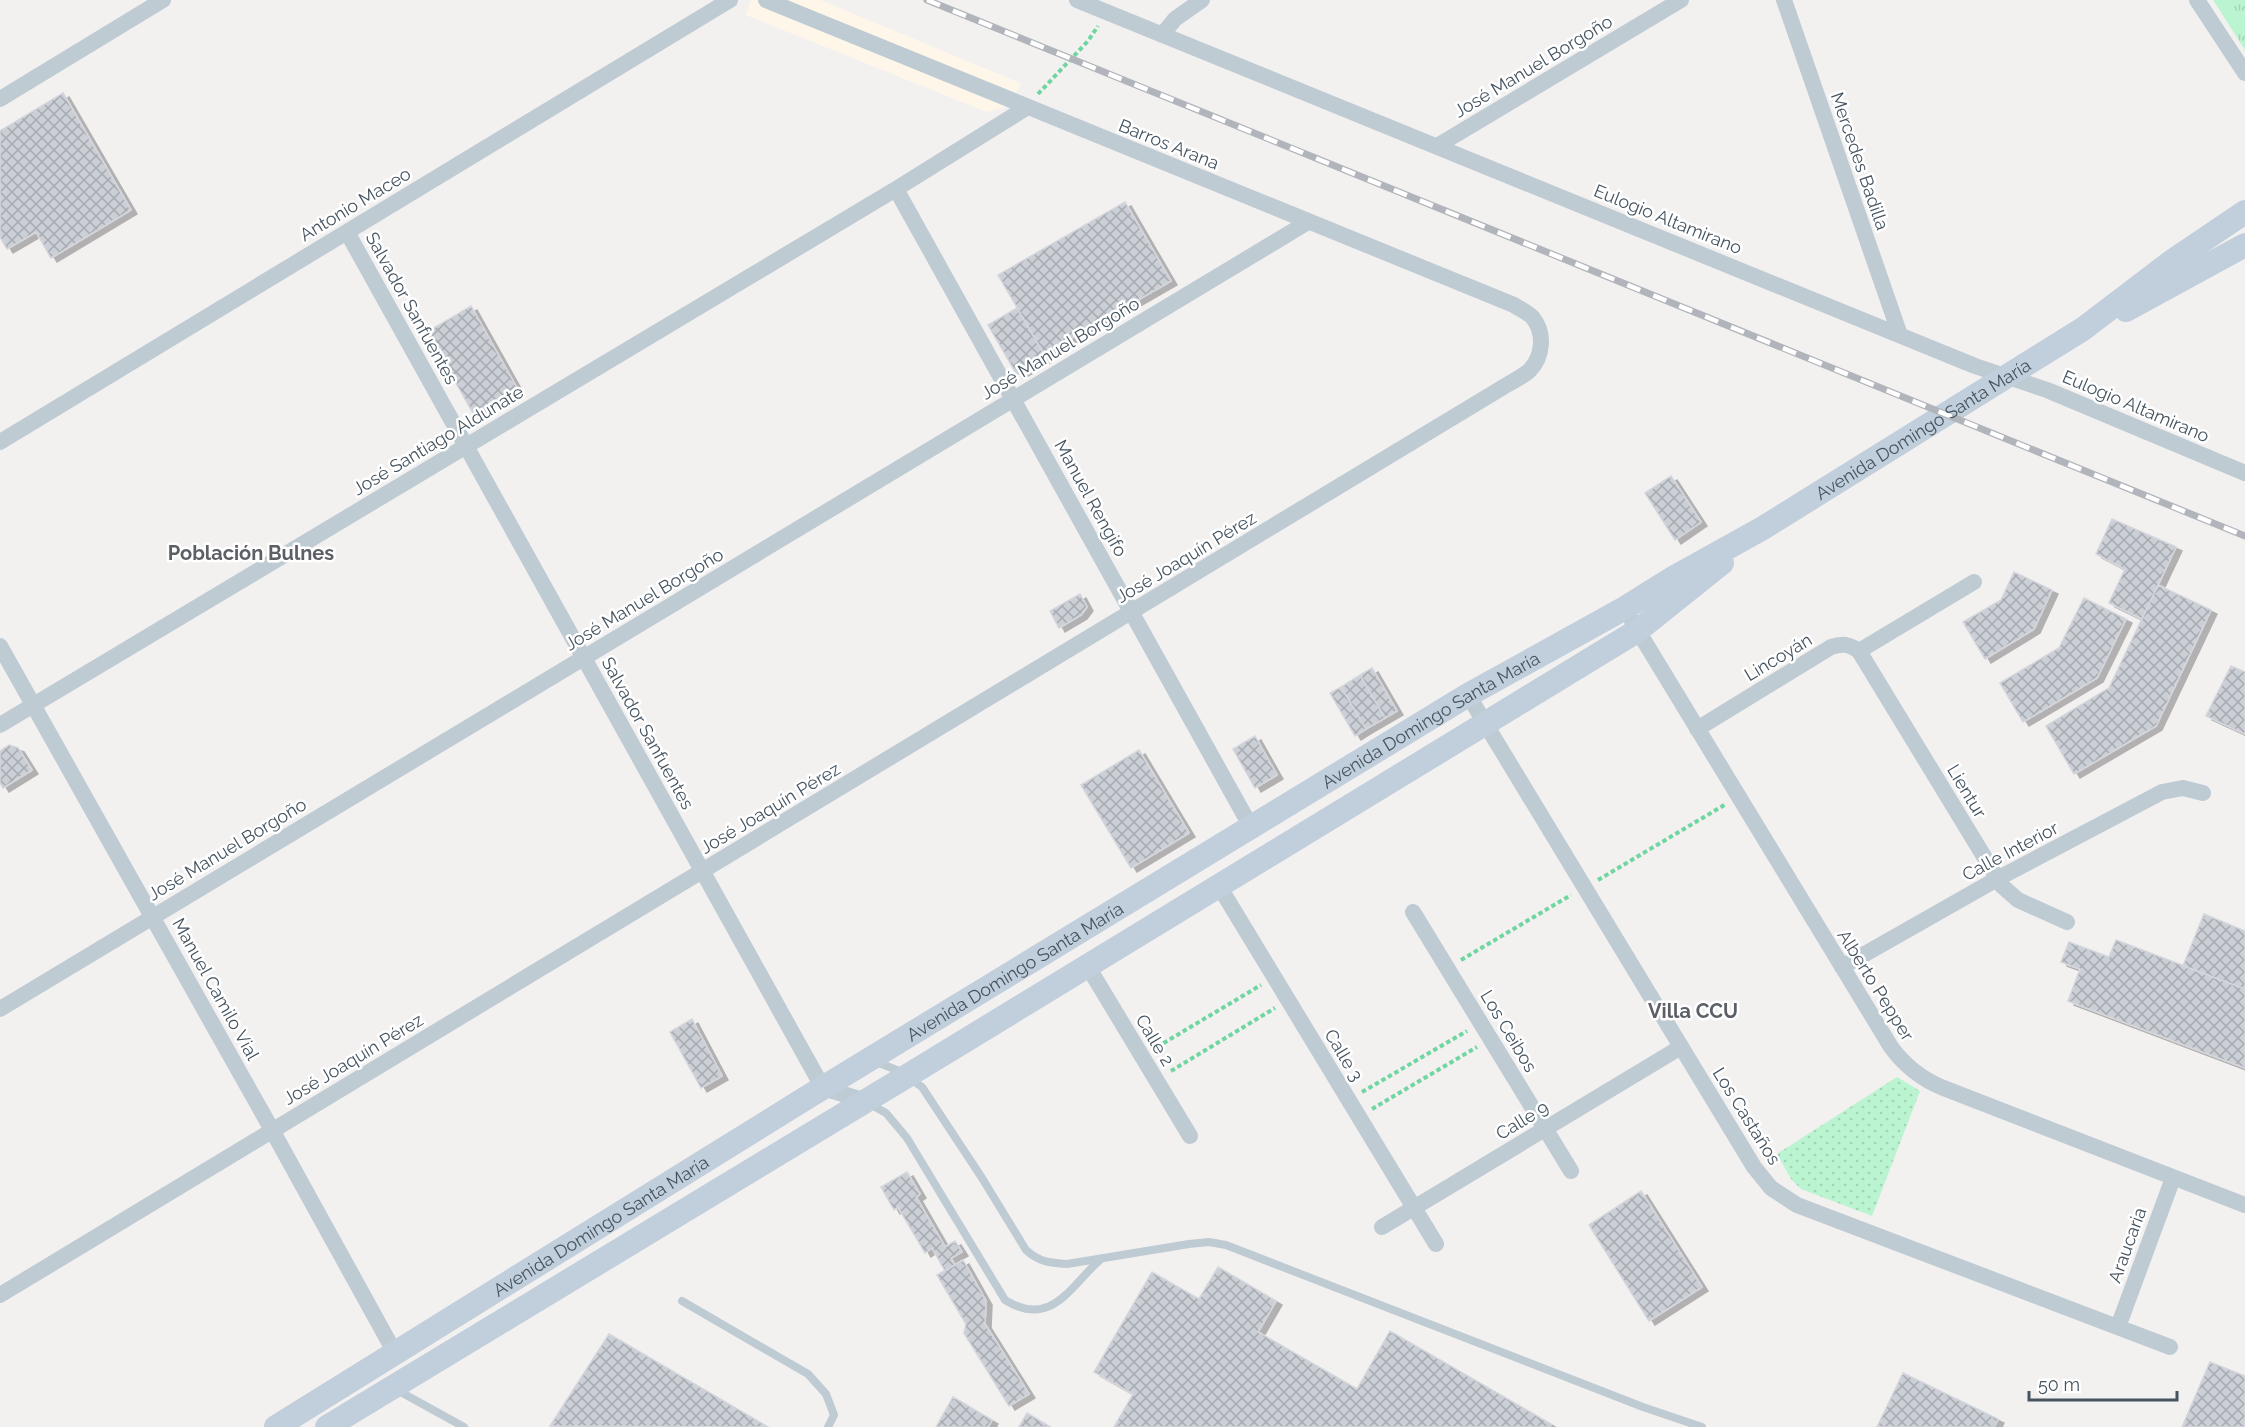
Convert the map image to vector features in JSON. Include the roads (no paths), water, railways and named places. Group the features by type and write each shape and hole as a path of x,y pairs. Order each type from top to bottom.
{"main road":[{"name":"Avenida Domingo Santa María","path":"276,1427 823,1088 871,1061 1468,695 1763,528 2083,329 2171,261 2245,213"},
{"name":"Avenida Domingo Santa María","path":"2083,329 2139,303 2245,245"},
{"name":"Avenida Domingo Santa María","path":"327,1427 1637,631 1683,596 1763,528"},
{"path":"392,1386 396,1370 395,1353"}],"street":[{"path":"0,99 164,0"},
{"name":"Antonio Maceo","path":"0,442 730,0"},
{"name":"Barros Arana","path":"766,0 1026,108 1514,305 1532,316 1539,328 1542,340"},
{"name":"Eulogio Altamirano","path":"1077,0 1975,366 2047,390 2245,473"},
{"path":"1162,35 1175,19 1202,0"},
{"name":"José Manuel Borgoño","path":"1437,146 1681,0"},
{"name":"Mercedes Badilla","path":"1784,0 1900,335"},
{"path":"2197,0 2245,74"},
{"name":"José Santiago Aldunate","path":"0,725 896,189 1026,108"},
{"name":"Manuel Rengifo","path":"896,189 1251,827"},
{"name":"José Manuel Borgoño","path":"0,1009 1308,222"},
{"name":"Salvador Sanfuentes","path":"347,232 823,1088"},
{"name":"José Joaquín Pérez","path":"0,1295 1510,384 1530,370 1536,361 1542,340"},
{"path":"1859,651 1974,582"},
{"name":"Alberto Pepper","path":"1625,608 1898,1057 1927,1081 2245,1206"},
{"name":"Lincoyán","path":"1697,729 1831,647 1847,645 1859,651"},
{"name":"Manuel Camilo Vial","path":"0,646 395,1353"},
{"name":"Lientur","path":"1859,651 1997,879 2012,897 2067,922"},
{"name":"Los Castaños","path":"1468,695 1762,1178 1783,1198 2170,1347"},
{"name":"Calle Interior","path":"1842,967 1997,879 2162,792 2183,788 2203,793"},
{"name":"Calle 3","path":"1220,886 1436,1244"},
{"name":"Los Ceibos","path":"1413,912 1571,1171"},
{"name":"Calle 2","path":"1087,965 1190,1136"},
{"name":"Calle 9","path":"1382,1227 1681,1047"},
{"path":"823,1088 866,1101"},
{"name":"Araucaria","path":"2118,1327 2173,1178"}],"lane":[{"path":"871,1061 884,1063 907,1076 927,1093 1026,1250 1036,1260 1067,1264 1189,1244 1209,1242 1226,1245 1643,1407 1702,1427"},
{"path":"866,1101 886,1113 907,1138 1005,1300 1018,1308 1036,1310 1055,1304 1066,1297 1101,1260"},
{"path":"682,1301 808,1374 826,1394 834,1415 828,1427"},
{"path":"392,1386 464,1427"}],"railway":[{"path":"927,0 2245,536"}],"district":[{"name":"Población Bulnes","path":"251,553"},
{"name":"Villa CCU","path":"1693,1011"}]}
